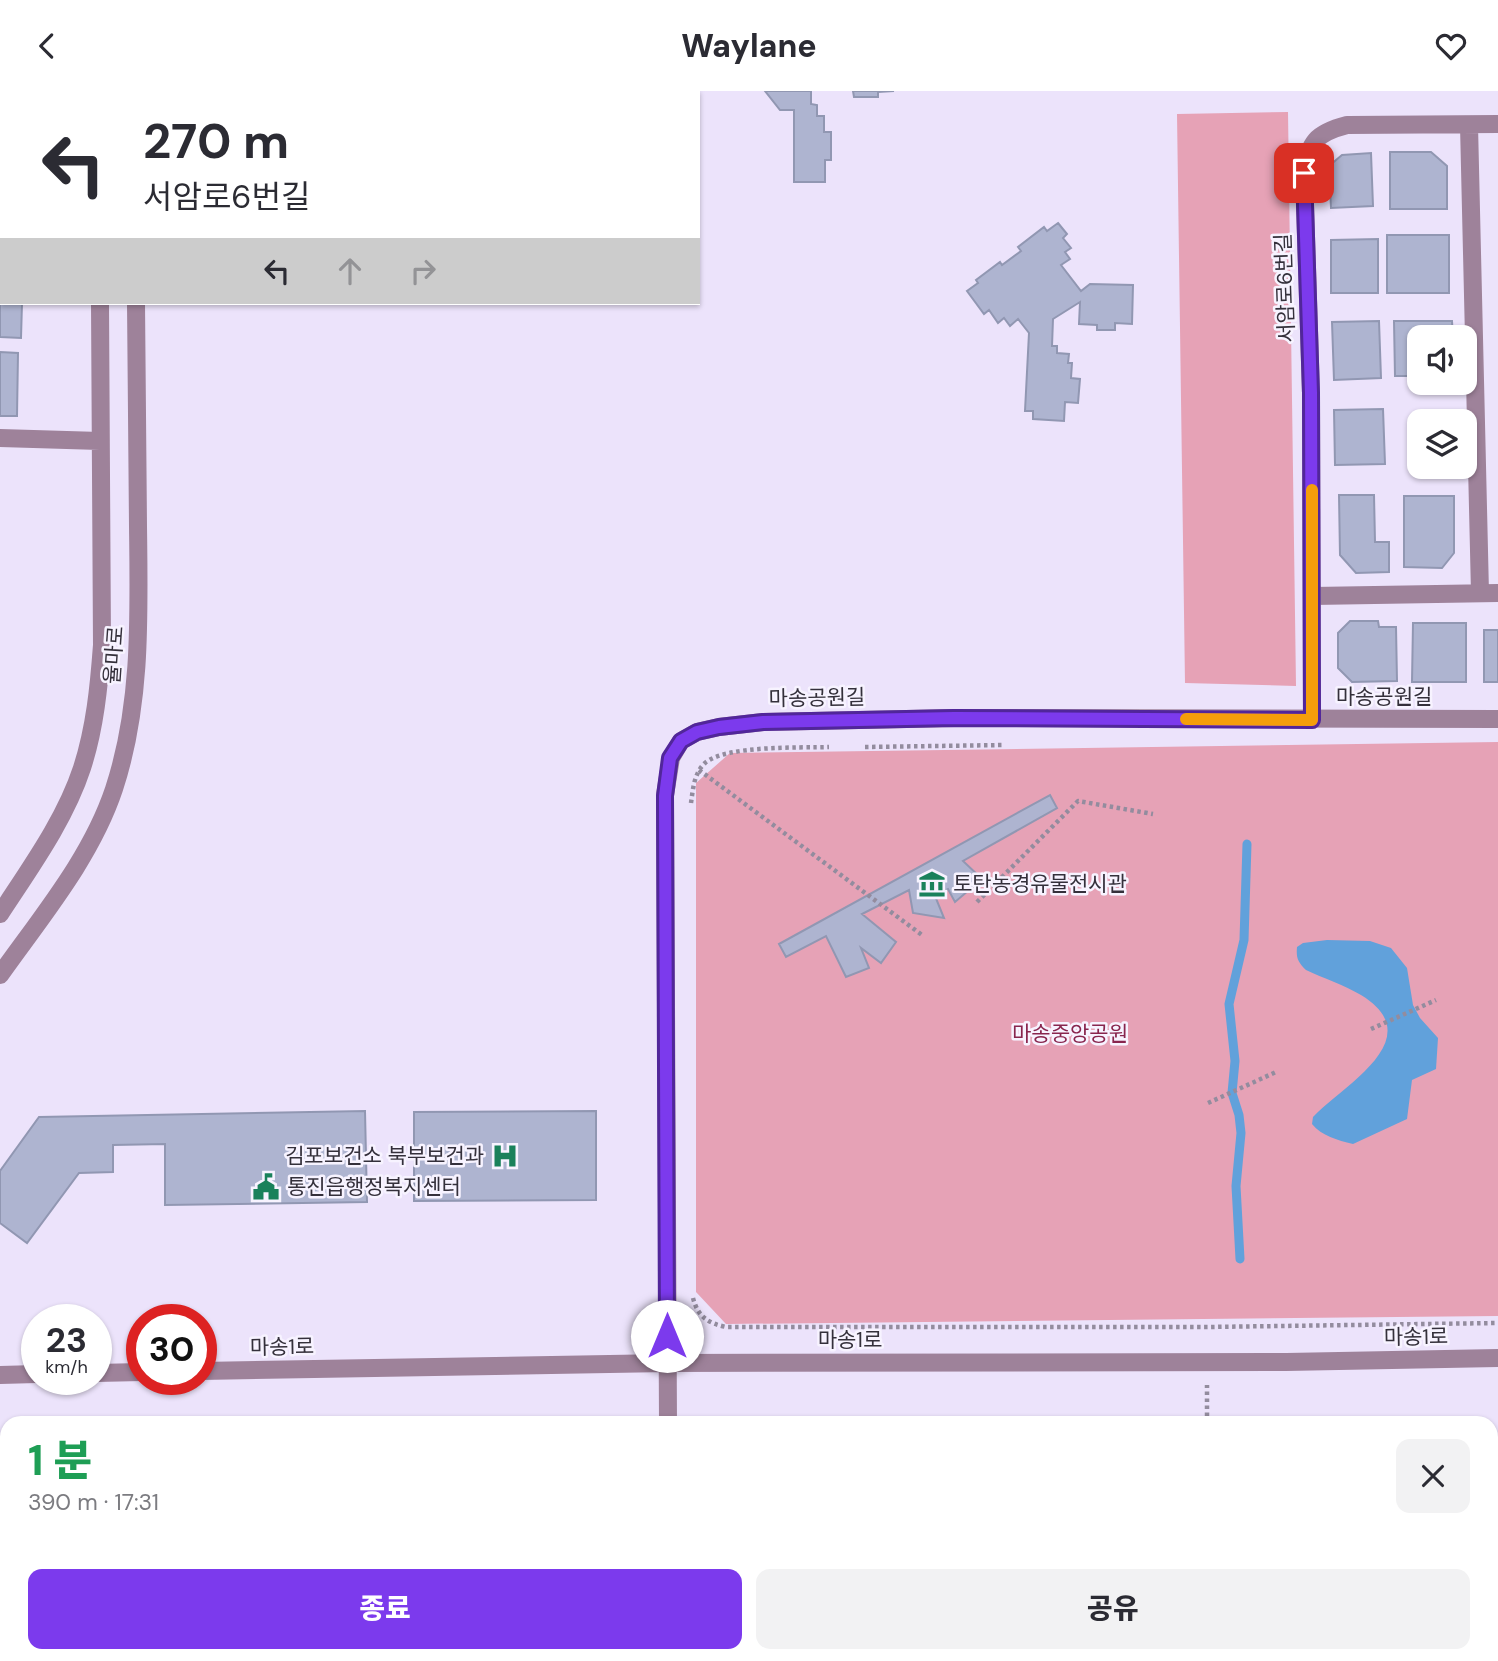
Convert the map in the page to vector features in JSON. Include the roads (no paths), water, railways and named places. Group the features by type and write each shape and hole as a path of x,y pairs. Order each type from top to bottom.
{"street":[{"name":"서암로6번길","path":"1312,720 1311,393 1304,173 1307,154 1315,138 1331,129 1347,125 1498,124"},
{"path":"1312,596 1489,593 1469,125"},
{"name":"율마로","path":"0,914 64,810 82,768 93,725 102,645 100,305"},
{"name":"율마로","path":"0,975 66,881 93,836 114,790 132,715 139,637 136,305"},
{"path":"0,437 100,441"},
{"name":"마송공원길","path":"668,1416 665,796 670,758 681,741 708,729 763,722 954,718 1498,719"},
{"name":"마송1로","path":"217,1371 667,1363 1286,1362 1498,1358"},
{"path":"0,1375 21,1374"}],"water":[{"path":"1327,940 1370,941 1391,948 1407,968 1413,1005 1420,1018 1438,1038 1436,1069 1412,1080 1407,1119 1353,1144 1320,1132 1312,1124 1313,1117 1375,1060 1385,1044 1387,1028 1380,1011 1361,995 1306,970 1299,962 1297,947 1303,943"}],"waterway":[{"path":"1240,1259 1236,1186 1241,1133 1232,1093 1235,1061 1229,1004 1244,940 1247,844"}],"place":[{"name":"토탄농경유물전시관","path":"932,884"},
{"name":"김포보건소 북부보건과","path":"505,1156"},
{"name":"통진읍행정복지센터","path":"266,1187"}],"park label":[{"name":"마송중앙공원","path":"1070,1034"}]}
